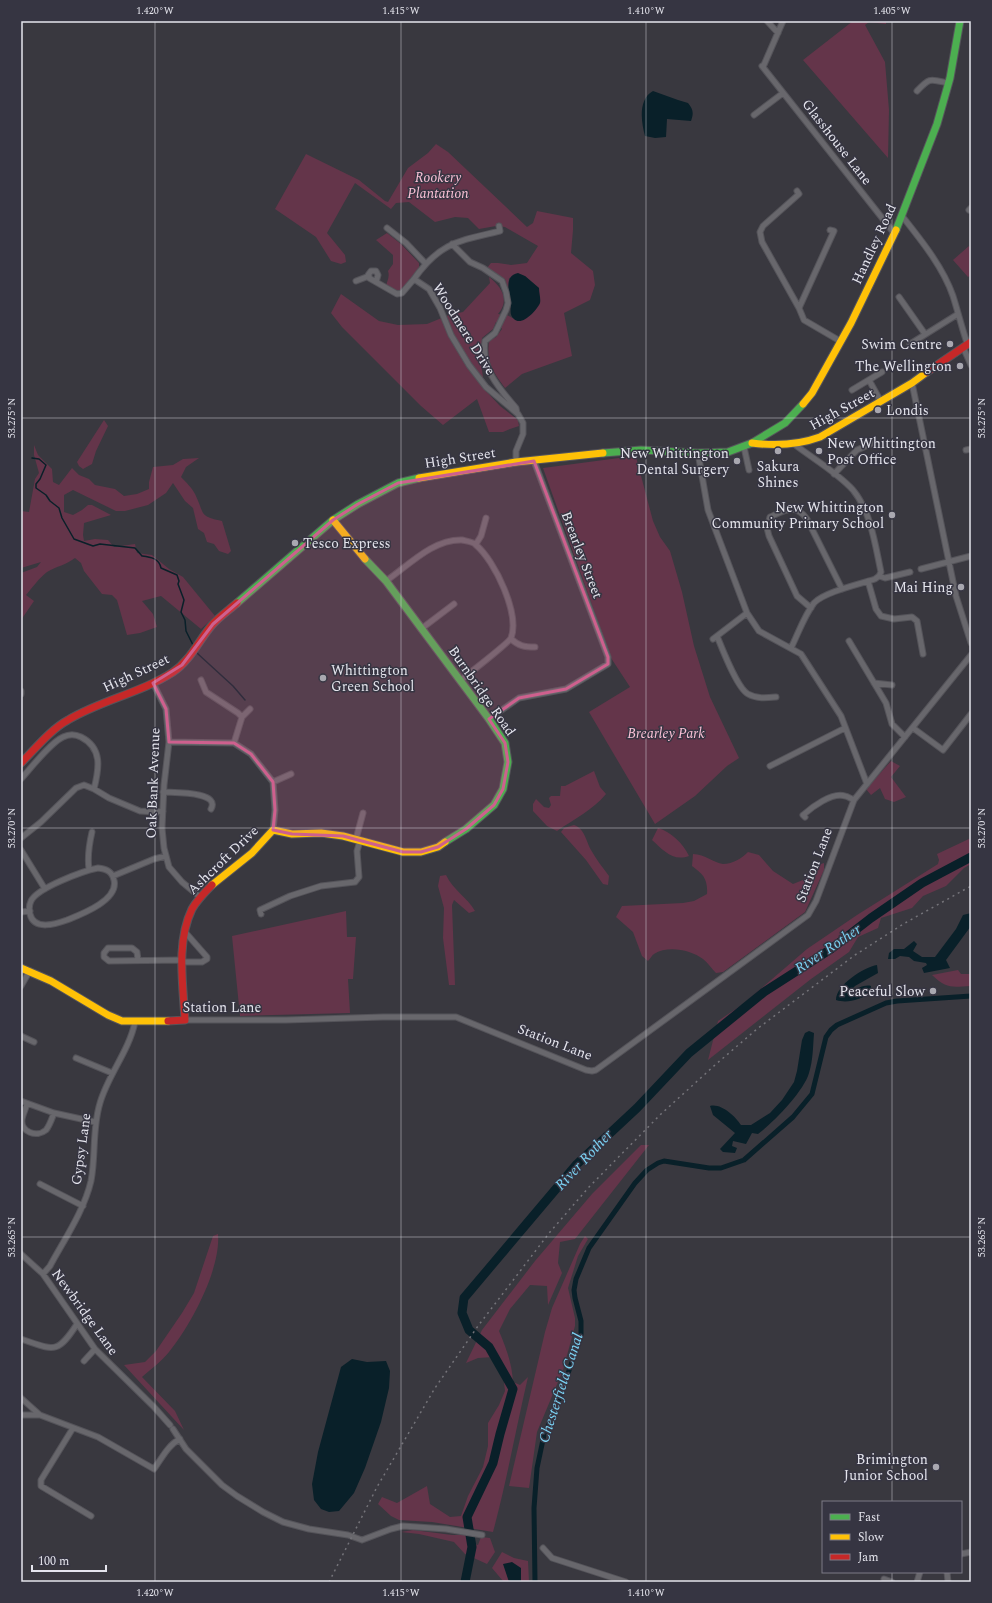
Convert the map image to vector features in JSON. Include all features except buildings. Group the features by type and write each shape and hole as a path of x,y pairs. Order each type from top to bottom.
{"main road":[{"name":"Handley Road","path":"752,443 785,423 795,414 812,393 851,323 902,216 936,124 948,83 960,21"},
{"name":"High Street","path":"21,763 51,732 67,720 99,704 153,683 182,666 213,624 333,520 358,504 398,483 438,474 516,462 641,450 698,453 728,452 752,443 765,445 807,442 820,437 881,402 912,383 967,344"},
{"name":"Burnbridge Road","path":"273,830 292,834 321,833 343,836 403,852 421,852 438,847 466,829 494,805 503,788 508,762 505,743 489,719 386,581 358,551 333,520"},
{"name":"Ashcroft Drive","path":"185,1020 183,961 185,932 193,908 200,897 260,845 273,830"},
{"name":"Station Lane","path":"21,968 73,993 108,1015 122,1021 135,1022 185,1020"}],"street":[{"path":"767,21 778,33 783,21"},
{"name":"Glasshouse Lane","path":"778,33 762,67 894,233"},
{"path":"917,91 927,80 948,83"},
{"path":"754,115 783,93"},
{"path":"796,191 799,194 763,226 760,232 762,242 799,308 804,320 840,341"},
{"path":"902,216 945,279 953,296 967,344 971,365"},
{"name":"Woodmere Drive","path":"499,226 500,231 456,242 440,250 426,263 414,279 429,289 440,308 451,335 469,365 486,387 518,414"},
{"path":"387,228 406,243 426,263"},
{"path":"799,308 834,231 830,230"},
{"path":"452,244 470,262 483,268 502,281 506,292 508,303 506,310 495,333 485,341 485,361 495,383 516,408 523,423 523,434 516,451 516,462"},
{"path":"356,281 369,276 371,272 376,271 378,275 376,282"},
{"path":"369,276 369,278 397,294 402,293 414,279"},
{"path":"899,297 925,334"},
{"path":"910,344 958,314"},
{"path":"852,390 882,372"},
{"path":"869,380 881,402"},
{"path":"912,383 956,596 971,643"},
{"path":"834,474 857,450 873,443"},
{"path":"791,648 815,603 823,597 875,579 881,572 868,518 852,490 834,474 794,444"},
{"path":"744,447 749,470"},
{"path":"698,453 708,510 747,613 759,631 801,654 841,716 867,784"},
{"name":"Brearley Street","path":"489,719 519,698 566,689 608,664 608,657 534,461"},
{"path":"811,608 797,596 769,536 767,528 770,516 787,509 795,509 802,512 808,520 842,590"},
{"path":"476,544 481,536 486,518"},
{"path":"386,581 433,546 448,542 463,540 476,544 491,563 511,605 514,625 511,639 460,681"},
{"path":"921,569 971,556"},
{"path":"879,576 885,578 910,572"},
{"path":"868,582 876,609 881,616 894,619 912,617 917,621 923,654"},
{"path":"421,629 454,604"},
{"path":"747,613 715,637 739,684 747,694 759,698 776,697"},
{"path":"511,639 523,647 535,647"},
{"path":"849,641 886,703 892,724 905,738"},
{"name":"Station Lane","path":"185,1020 456,1017 586,1070 596,1070 808,915 816,901 854,800 971,655"},
{"path":"201,680 206,692 238,712 242,717"},
{"name":"Oak Bank Avenue","path":"153,683 166,709 169,742 162,828 166,856 170,867 182,882 200,897"},
{"path":"874,683 892,685"},
{"path":"234,743 242,717 250,709"},
{"path":"913,728 943,750 971,714"},
{"path":"770,766 845,728"},
{"path":"21,779 54,743 62,737 70,734 84,738 95,749 98,762 94,789"},
{"path":"169,742 234,743 251,754 273,782 290,774"},
{"name":"Ashcroft Drive","path":"273,782 275,810 273,830"},
{"path":"21,838 52,812 76,788 84,785 109,798 140,810 156,812 163,811"},
{"path":"164,792 206,797 212,802 213,806 211,809"},
{"path":"805,817 803,815 815,805 830,798 839,795 846,796 854,800"},
{"path":"261,914 260,910 290,896 320,886 355,882 359,877 357,851 363,813"},
{"path":"89,869 88,853 92,832"},
{"path":"21,850 45,889"},
{"path":"113,876 154,859 166,856"},
{"path":"89,869 106,869 113,876 115,884 112,894 100,904 81,914 54,924 44,925 37,923 31,918 30,902 35,896 45,889 89,869"},
{"path":"21,912 30,911"},
{"path":"138,960 137,952 132,948 108,948 104,953 104,957 109,961 138,960 202,962 207,959 208,957 185,932"},
{"path":"21,986 29,972"},
{"name":"Gypsy Lane","path":"43,1274 50,1266 82,1206 90,1182 93,1164 95,1122 100,1102 112,1073 132,1035 135,1022"},
{"path":"21,1036 34,1042"},
{"path":"76,1058 112,1073"},
{"path":"21,1101 54,1112 95,1122"},
{"path":"27,1104 21,1120 23,1128 29,1132 38,1134 46,1130 54,1112"},
{"name":"Gypsy Lane","path":"40,1184 82,1206"},
{"name":"Newbridge Lane","path":"21,1254 43,1274 95,1349 154,1407 161,1420 171,1427 186,1449 222,1485 237,1496 283,1522 309,1529 348,1535 362,1540 403,1526 446,1529 482,1535"},
{"path":"21,1339 44,1347 52,1348 59,1346 66,1341 77,1324"},
{"path":"84,1361 95,1349"},
{"path":"21,1398 40,1415 98,1437 154,1469 174,1441 180,1439"},
{"path":"21,1416 25,1412 26,1403"},
{"path":"21,1416 40,1415"},
{"path":"73,1428 41,1480 41,1486 92,1516"},
{"path":"543,1548 552,1558 626,1582"},
{"path":"884,1579 892,1582"}],"highlighted area":[{"path":"534,461 608,657 608,664 566,689 519,698 489,719 505,743 508,762 503,789 494,805 466,829 438,847 421,852 403,852 343,836 292,834 273,830 275,810 273,782 251,754 234,743 169,742 166,709 153,683 182,665 213,624 333,520 358,504 398,483"}],"green space":[{"path":"853,21 886,21 886,24 869,22 865,25 885,62 889,110 888,158 803,60"},
{"name":"Rookery Plantation","path":"436,144 448,152 527,227 533,223 537,211 573,218 571,253 593,271 595,285 590,300 564,313 572,356 522,374 505,388 491,366 488,348 489,341 496,337 502,329 496,322 493,329 482,338 481,364 485,390 500,406 518,420 519,426 503,432 489,432 477,399 443,425 421,406 342,327 331,313 341,294 379,321 398,325 427,324 449,315 463,312 490,283 489,277 498,285 503,294 504,299 502,309 498,314 507,315 518,321 539,288 525,276 509,278 508,289 505,279 487,268 491,263 511,265 527,263 538,246 505,227 496,226 479,229 468,218 455,217 435,222 409,202 396,203 391,209 355,183 327,233 345,255 346,262 341,264 331,261 316,237 275,209 306,154 359,180 388,202 408,168 428,153"},
{"path":"387,233 401,244 419,263 419,267 402,291 396,292 386,286 389,277 388,271 393,264 393,255 376,240"},
{"path":"969,246 971,249 971,275 968,277 953,260"},
{"path":"104,420 108,426 96,451 92,464 83,469 77,462"},
{"path":"34,445 38,455 52,469 53,482 59,485 72,468 79,475 89,479 95,485 115,489 124,496 137,494 149,489 149,482 153,467 173,465 183,459 199,458 186,467 181,477 194,492 203,513 206,516 222,521 231,551 228,554 219,551 214,544 207,542 204,533 198,529 193,508 185,501 173,483 166,493 148,505 125,511 116,511 73,490 64,495 64,512 73,515 88,505 92,505 111,515 84,523 84,541 95,539 108,540 114,547 135,544 137,553 152,555 169,569 183,577 215,616 201,629 161,596 142,601 153,614 157,627 140,633 127,635 117,600 112,595 102,594 84,571 81,563 75,558 54,568 41,577 26,595 34,601 21,620 21,573 37,567 41,562 21,568 21,511 29,512 35,479 39,473 34,455"},
{"name":"Brearley Park","path":"636,457 653,521 660,537 670,551 682,592 694,646 710,697 739,758 727,766 695,796 655,824 589,712 630,687 611,658 543,468"},
{"path":"891,761 900,766 891,777 906,797 894,802 885,799 880,788 871,795 866,789"},
{"path":"594,771 600,787 606,794 589,810 577,818 557,831 547,826 533,811 533,804 536,799 544,807 549,808 551,805 549,798 551,796 560,796 561,786 565,786"},
{"path":"574,825 581,829 589,847 609,876 608,885 603,884 586,860 561,832 564,828"},
{"path":"658,828 667,832 676,839 689,856 673,856 660,848 652,840"},
{"path":"971,838 971,864 964,868 946,886 923,896 912,908 881,918 878,928 858,937 849,952 811,979 708,1060 718,1021 743,1004 807,949 857,915 938,864 939,860 937,854"},
{"path":"748,852 759,855 773,871 793,884 803,880 818,865 824,863 824,870 805,912 723,972 716,973 705,961 686,951 672,949 660,951 653,955 648,961 642,956 633,932 616,917 622,906 683,903 694,901 707,894 707,884 704,877 692,866 693,854 701,855 723,864 737,860"},
{"path":"446,875 452,885 475,911 469,913 454,900 452,905 455,985 449,985 443,938 444,908 438,886 440,876"},
{"path":"346,911 347,937 356,937 353,979 348,979 350,1013 240,1016 232,936"},
{"path":"958,970 961,974 971,974 971,986 959,987 946,985 932,975"},
{"path":"641,1145 649,1145 575,1239 560,1242 558,1263 562,1273 548,1305 547,1286 530,1285 510,1309 499,1331 510,1362 513,1382 520,1385 528,1377 493,1532 432,1522 399,1520 391,1516 378,1504 382,1497 397,1503 427,1486 430,1504 450,1517 461,1516 468,1496 483,1467 488,1446 488,1423 499,1405 505,1391 503,1374 494,1357 478,1358 466,1363 482,1330 535,1261 592,1194"},
{"path":"218,1234 218,1248 210,1280 195,1312 178,1341 160,1362 142,1377 175,1411 184,1430 124,1365 145,1362 156,1351 194,1293 213,1236"},
{"path":"585,1236 588,1239 578,1256 568,1288 575,1318 575,1326 563,1370 537,1432 529,1488 509,1486 552,1308 580,1244"},
{"path":"413,1530 452,1535 467,1535 469,1542 478,1545 481,1537 490,1538 495,1552 487,1564 465,1554 454,1542 419,1534 401,1532"},
{"path":"502,1552 514,1558 528,1561 529,1582 503,1581 492,1568"}],"water":[{"path":"653,91 688,103 692,111 691,121 667,119 666,137 655,138 645,136 642,124 643,105 645,99"},
{"path":"518,273 525,276 539,288 540,300 540,303 533,313 521,321 517,321 511,316 508,286 510,278"},
{"path":"971,913 971,926 946,960 950,968 924,973 922,968 927,965 926,963 914,961 909,957 900,956 895,959 888,959 889,953 894,949 904,949 914,941 917,944 913,951 922,957 935,957 956,929 963,915"},
{"path":"877,965 878,973 852,989 871,986 871,993 854,1000 836,1000 837,994 846,983 858,973"},
{"path":"809,1031 814,1033 812,1058 809,1073 801,1089 772,1122 758,1134 752,1133 746,1144 733,1141 732,1146 737,1148 735,1153 723,1152 720,1149 735,1133 713,1115 710,1106 719,1106 723,1108 741,1125 751,1125 770,1113 782,1100 794,1082 802,1040 805,1033"},
{"path":"352,1359 367,1362 386,1361 390,1371 389,1388 381,1422 365,1468 354,1493 339,1511 329,1512 321,1509 314,1500 312,1484 318,1452 341,1367"},
{"path":"512,1562 521,1568 521,1582 509,1582 503,1564"}],"waterway":[{"path":"32,458 39,459 46,465 40,479 36,484 36,488 46,495 50,501 59,508 62,518 74,539 93,546 100,544 135,548 142,556 156,560 161,568 177,575 179,581 178,584 184,600 181,612 185,620 186,631 193,645"},
{"path":"196,650 198,654 233,686 245,700"},
{"name":"River Rother","path":"465,1582 472,1547 467,1517 493,1463 513,1389 489,1347 469,1330 462,1313 464,1298 577,1164 637,1108 689,1053 764,992 831,949 871,918 922,883 971,857"},
{"name":"Chesterfield Canal","path":"535,1582 534,1508 537,1468 544,1435 556,1408 581,1336 581,1321 574,1290 576,1279 589,1248 635,1183 647,1170 664,1161 709,1168 721,1168 744,1160 793,1117 812,1094 826,1037 837,1025 886,1003 971,996"}],"railway":[{"path":"329,1582 377,1487 435,1388 478,1326 550,1232 589,1187 661,1114 757,1029 855,955 905,923 971,886"}],"traffic: fast":[{"path":"896,230 937,124 950,78 960,21"},
{"path":"603,453 641,450 698,453 728,452 752,443 785,423 803,404"},
{"path":"237,603 333,520 358,504 398,483 419,478"},
{"path":"365,559 386,581 489,719 505,743 508,762 503,789 494,805 466,829 445,842"}],"traffic: slow":[{"path":"803,404 812,393 851,323 896,230"},
{"path":"752,443 786,444 803,442 820,437 912,383 927,372"},
{"path":"419,478 516,462 603,453"},
{"path":"333,520 365,559"},
{"path":"212,885 252,853 273,830 292,834 321,833 343,836 403,852 421,852 438,847 445,842"},
{"path":"21,968 51,981 108,1015 122,1021 168,1021"}],"traffic: jam":[{"path":"927,372 971,342"},
{"path":"21,763 49,734 61,724 94,707 148,686 173,672 189,656 212,625 237,603"},
{"path":"168,1021 185,1020 182,978 182,949 184,935 192,909 212,885"}],"place":[{"name":"Swim Centre","path":"950,344"},
{"name":"The Wellington","path":"960,366"},
{"name":"Londis","path":"878,410"},
{"name":"Sakura Shines","path":"778,451"},
{"name":"New Whittington Post Office","path":"819,451"},
{"name":"New Whittington Dental Surgery","path":"737,461"},
{"name":"New Whittington Community Primary School","path":"892,515"},
{"name":"Tesco Express","path":"295,543"},
{"name":"Mai Hing","path":"961,587"},
{"name":"Whittington Green School","path":"323,678"},
{"name":"Peaceful Slow","path":"933,991"},
{"name":"Brimington Junior School","path":"936,1467"}]}
